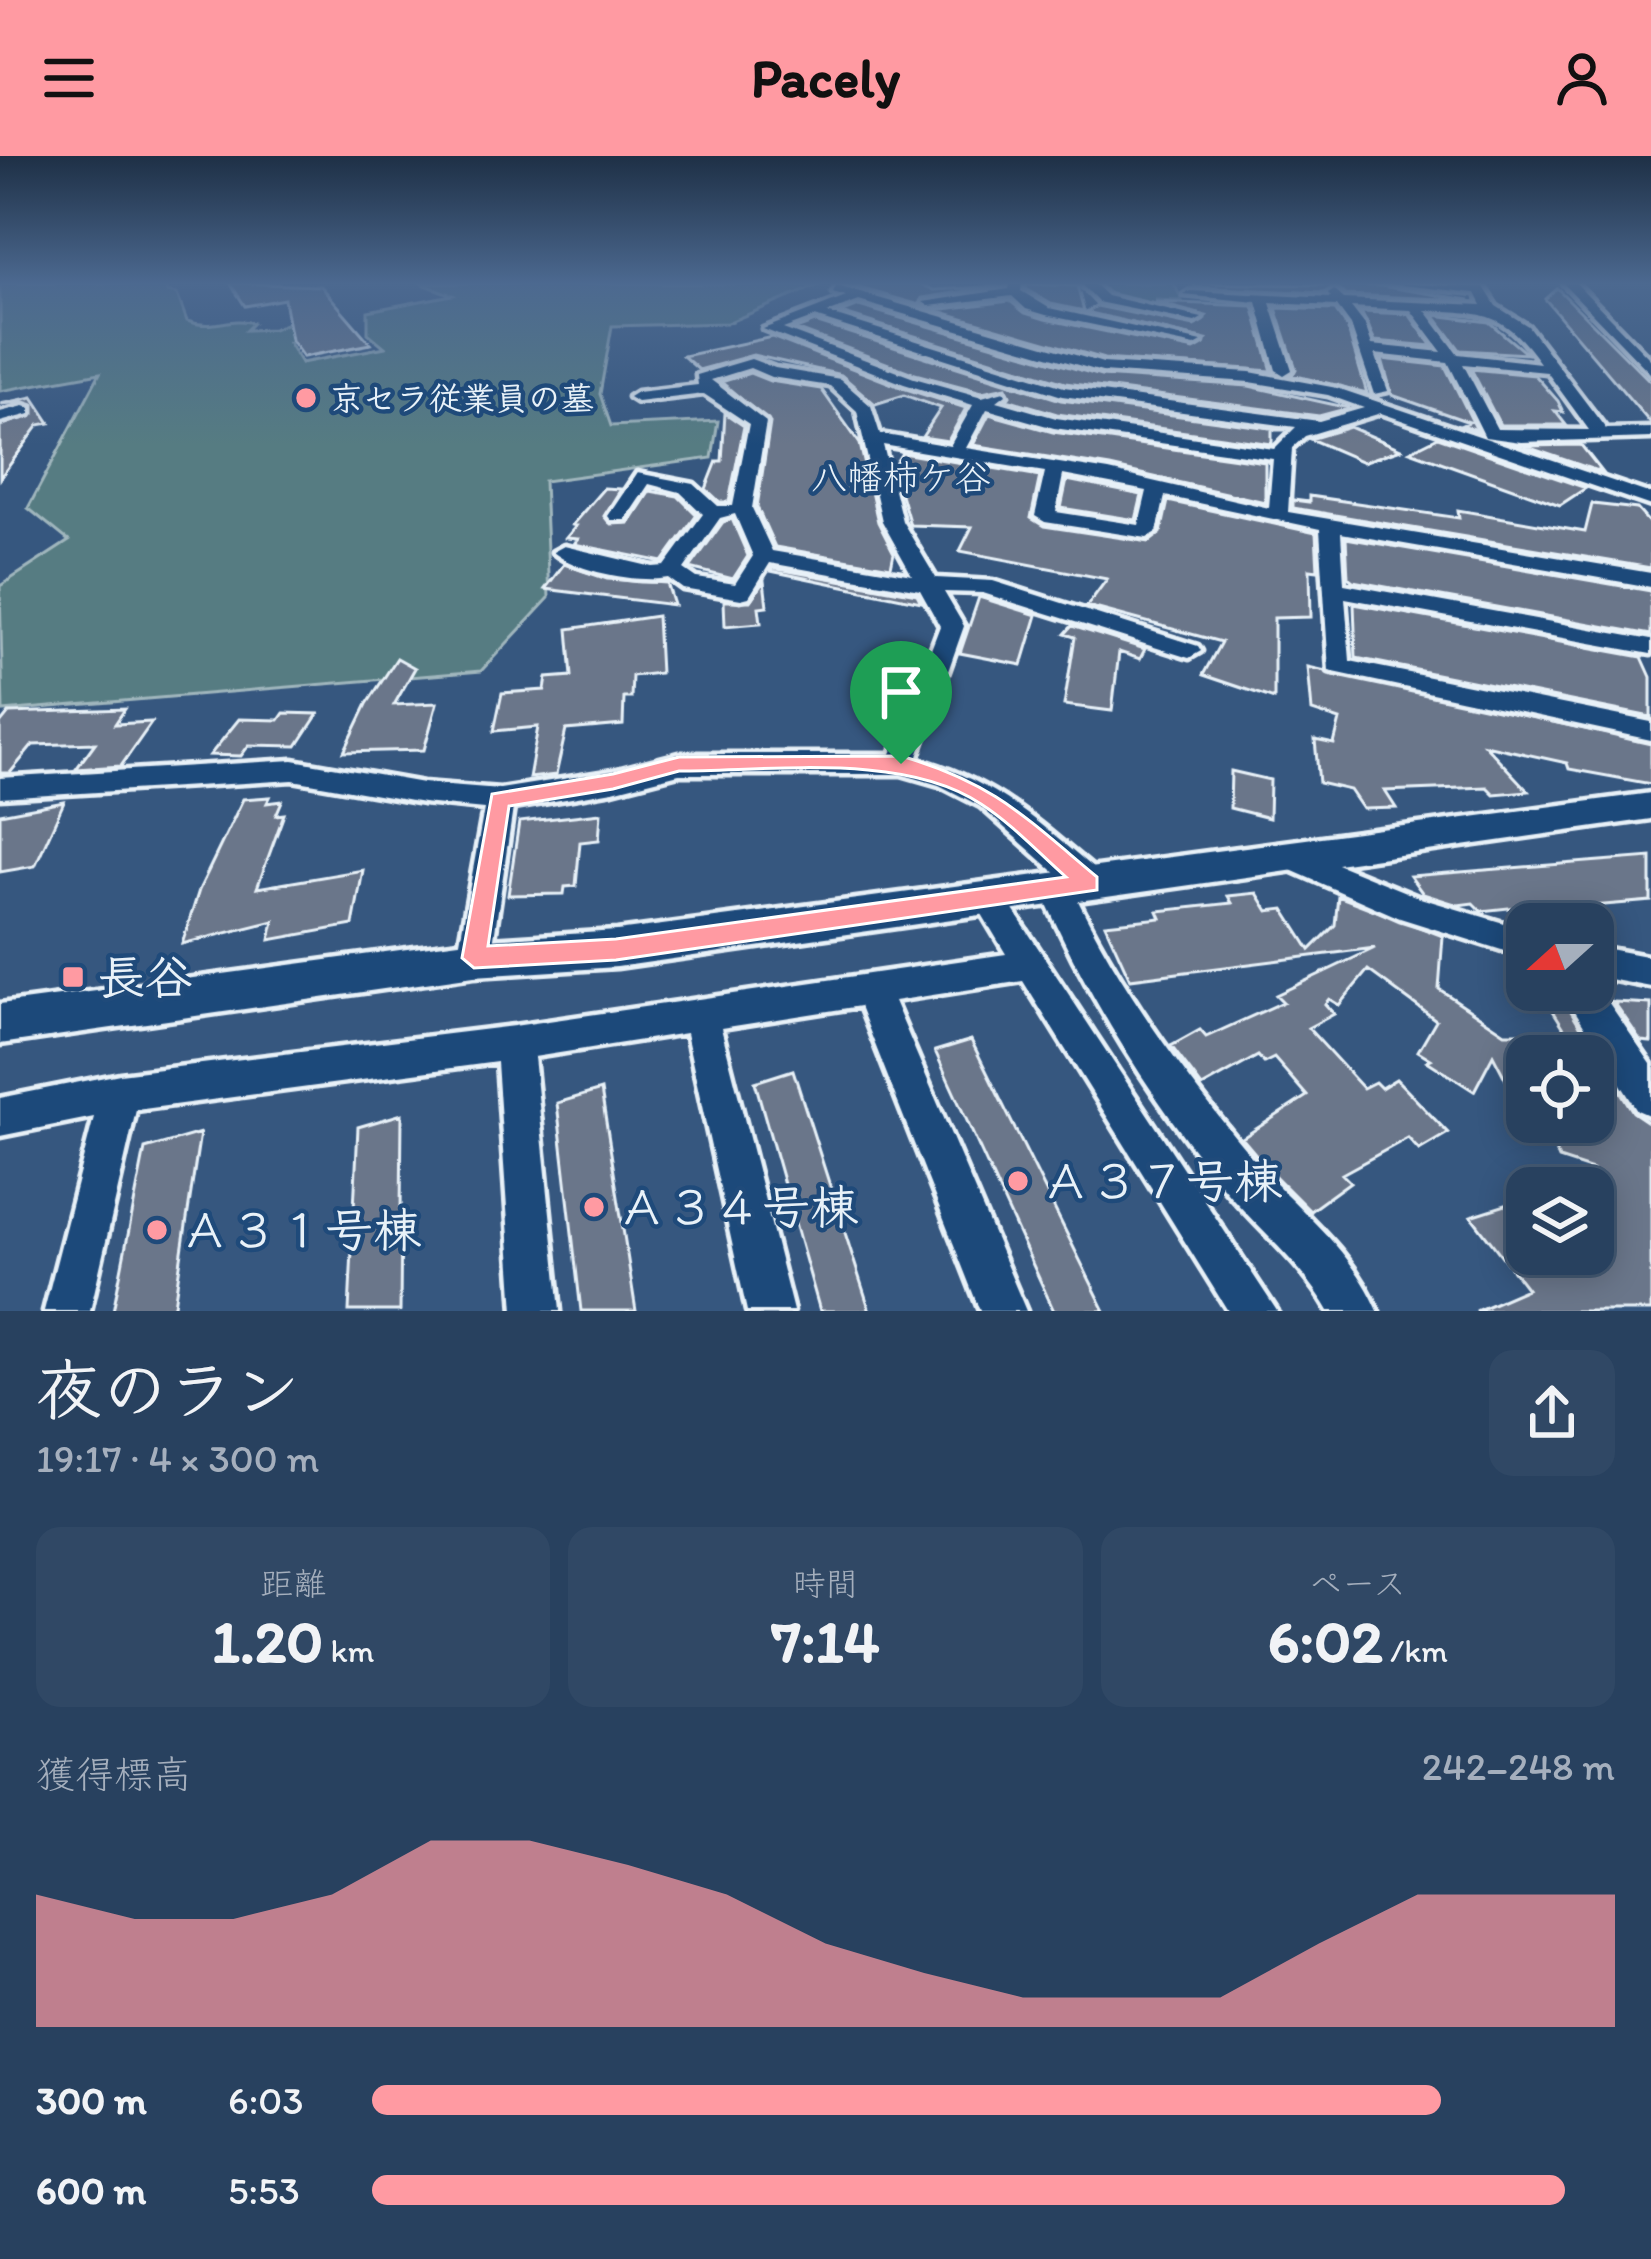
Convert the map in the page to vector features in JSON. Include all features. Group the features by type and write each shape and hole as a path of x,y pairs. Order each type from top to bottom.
{"street":[{"path":"792,337 982,404 1091,430 1280,455"},
{"path":"889,337 1062,391 1320,426"},
{"path":"999,337 1102,368 1250,377 1380,400 1651,500"},
{"path":"1043,337 1099,354 1284,370 1490,433 1521,437 1651,433"},
{"path":"1171,337 1195,342"},
{"path":"1195,337 1198,362"},
{"path":"1274,337 1284,370"},
{"path":"1362,337 1380,400"},
{"path":"1438,337 1490,433"},
{"path":"1528,337 1600,434"},
{"path":"1622,337 1651,369"},
{"path":"1625,340 1651,343"},
{"path":"1366,349 1550,368"},
{"path":"955,452 982,404 1062,357"},
{"path":"764,556 742,508 758,422 706,389 702,378 751,363 771,372 835,382 865,409 876,439 892,521 952,626 901,764"},
{"path":"637,397 706,389"},
{"path":"1278,516 1280,455 1299,432 1380,400"},
{"path":"0,417 24,411"},
{"path":"876,439 1157,488 1278,516 1651,580"},
{"path":"1055,469 1045,516 1148,532 1157,488"},
{"path":"618,516 644,477 687,488 714,513"},
{"path":"672,572 714,513 742,508"},
{"path":"1330,525 1337,666 1651,731"},
{"path":"564,551 580,560 653,574 672,572 691,584 741,592 764,556"},
{"path":"764,556 931,585 985,586 1190,652"},
{"path":"1333,589 1651,647"},
{"path":"0,788 293,770 423,793 500,800 613,781 679,764 901,764 949,778 989,799 1072,886 1080,942 1144,1047 1238,1173 1327,1264 1355,1311"},
{"path":"474,958 500,800"},
{"path":"0,1024 474,958 616,949 1651,806"},
{"path":"1288,856 1412,909 1506,938"},
{"path":"989,899 1254,1311"},
{"path":"0,1117 120,1093 514,1043 1029,965"},
{"path":"1614,965 1651,972"},
{"path":"871,989 1003,1311"},
{"path":"1594,1011 1651,1097"},
{"path":"700,1015 770,1311"},
{"path":"514,1043 537,1311"},
{"path":"67,1311 120,1093"}],"green space":[{"path":"0,337 314,337 289,343 301,363 385,347 373,337 610,337 600,394 611,426 718,421 712,458 544,481 549,598 481,671 3,711 0,586 69,541 28,508 100,373 0,391"}],"building":[{"path":"365,337 371,344 303,357 291,340"},
{"path":"772,337 966,408 948,441 922,437 941,408 904,395 875,404 841,375 753,355 699,370 683,356"},
{"path":"817,337 862,337 1061,400 1286,430 1272,430 1272,444 1057,414 1007,399 1006,387 982,392 915,374"},
{"path":"917,337 966,337 1101,376 1249,386 1349,408 1319,416 1065,383"},
{"path":"1028,337 1131,337 1194,350 1206,340 1193,337 1262,337 1272,371 1104,359"},
{"path":"1285,337 1350,337 1367,393 1292,375 1296,369"},
{"path":"1373,337 1425,337 1432,346 1375,341"},
{"path":"1450,337 1507,337 1527,354 1460,350"},
{"path":"1577,337 1606,337 1651,382 1651,424"},
{"path":"1382,359 1445,366 1477,430 1462,425 1469,422 1392,395"},
{"path":"1471,369 1535,375 1558,401 1563,412 1555,411 1566,425 1500,425"},
{"path":"750,373 821,389 860,444 878,522 894,553 891,567 775,547 757,507 770,423 721,382"},
{"path":"33,397 50,423 39,425 0,478 0,426 34,414 34,405 0,404"},
{"path":"725,413 744,426 729,502 720,502 706,489 717,461 722,461"},
{"path":"989,414 1053,432 1265,462 1265,502 1110,467 973,445"},
{"path":"1350,427 1401,449 1363,462 1310,439"},
{"path":"1438,437 1586,488 1560,505 1410,451"},
{"path":"1581,445 1603,473 1524,446"},
{"path":"902,453 1040,476 1031,518 1044,526 1149,542 1161,533 1168,501 1316,533 1318,570 1310,569 1311,617 1274,618 1274,699 1203,675 1221,642 1087,606 1107,579 960,551 972,527 910,525 893,467"},
{"path":"1067,480 1142,495 1136,520 1061,508"},
{"path":"604,488 621,489 604,516 611,524 629,523 650,491 678,496 697,515 663,562 574,544 578,539 566,538 576,526 572,525"},
{"path":"1309,496 1459,518 1458,510 1585,532 1592,504 1637,509 1651,525 1651,568 1293,508 1293,500 1309,502"},
{"path":"732,519 748,556 733,579 690,568 723,522"},
{"path":"1346,538 1651,591 1651,635 1353,581 1348,577"},
{"path":"564,564 607,579 667,583 674,605 545,589"},
{"path":"771,571 917,594 921,602"},
{"path":"764,581 767,606 759,607 761,623 725,626 724,601 750,601"},
{"path":"979,597 1037,615 1022,665 960,653"},
{"path":"1354,604 1642,657 1651,677 1651,717 1356,658"},
{"path":"657,616 660,673 632,676 631,698 624,698 623,725 566,730 556,775 529,778 538,727 494,731 502,693 545,690 547,678 572,676 568,629"},
{"path":"1072,626 1145,649 1140,659 1119,652 1112,711 1064,705 1075,637 1065,634"},
{"path":"397,658 415,668 394,705 437,703 424,750 344,752 367,704"},
{"path":"1308,667 1651,744 1651,784 1569,769 1567,763 1485,745 1528,791 1494,794 1487,787 1385,791 1396,808 1363,809 1350,790 1319,783 1315,740 1334,744 1340,720 1312,711"},
{"path":"125,709 115,724 152,722 121,766 76,769 95,743 33,745 10,773 0,773 0,724 9,713"},
{"path":"284,713 318,714 297,746 249,745 241,756 210,755 239,719 279,720"},
{"path":"1231,771 1270,780 1269,818 1230,808"},
{"path":"270,797 267,803 282,801 276,815 284,814 257,888 363,870 353,925 270,940 274,921 182,944 199,890 243,799"},
{"path":"64,802 35,866 0,872 0,814"},
{"path":"601,813 599,840 580,842 576,886 565,887 564,894 508,895 519,822"},
{"path":"1651,857 1651,901 1506,903 1506,908 1481,911 1473,903 1458,905 1423,894 1410,876"},
{"path":"1257,893 1268,911 1284,909 1310,950 1335,925 1338,896 1443,936 1439,989 1505,1033 1567,1033 1553,1011 1571,1011 1586,1035 1506,1035 1506,1080 1493,1055 1474,1091 1418,1051 1436,1020 1368,970 1339,1005 1329,999 1325,1004 1334,1014 1308,1028 1363,1088 1375,1082 1381,1088 1396,1079 1448,1133 1419,1150 1408,1138 1342,1174 1350,1182 1310,1211 1242,1138 1307,1096 1274,1058 1264,1063 1258,1056 1202,1087 1171,1046 1200,1030 1206,1037 1283,1002 1276,995 1375,948 1130,979 1105,924 1161,918 1158,911 1232,903 1228,896"},
{"path":"1614,1002 1651,1004 1651,1042 1641,1041"},
{"name":"Ａ３７号棟","path":"971,1040 1105,1311 1054,1311 935,1051"},
{"path":"793,1070 870,1311 820,1311 755,1082"},
{"path":"1614,1081 1633,1112 1651,1124 1651,1311 1476,1311 1527,1289 1516,1275 1614,1275 1614,1167 1584,1167 1559,1159 1552,1143 1614,1143"},
{"name":"Ａ３４号棟","path":"601,1090 636,1311 581,1311 557,1103"},
{"path":"402,1114 400,1311 349,1311 358,1127"},
{"name":"Ａ３１号棟","path":"200,1133 173,1311 113,1311 145,1149"},
{"path":"1506,1205 1506,1262 1471,1216"}],"place":[{"name":"京セラ従業員の墓","path":"306,398"},
{"name":"長谷","path":"73,977"},
{"name":"Ａ３７号棟","path":"1018,1181"},
{"name":"Ａ３４号棟","path":"594,1207"},
{"name":"Ａ３１号棟","path":"157,1230"}],"district":[{"name":"八幡柿ケ谷","path":"901,477"}],"route":[{"path":"768,760 901,764 949,778 989,799 1089,883 616,949 474,958 500,800 613,781 679,764 768,760"}]}
